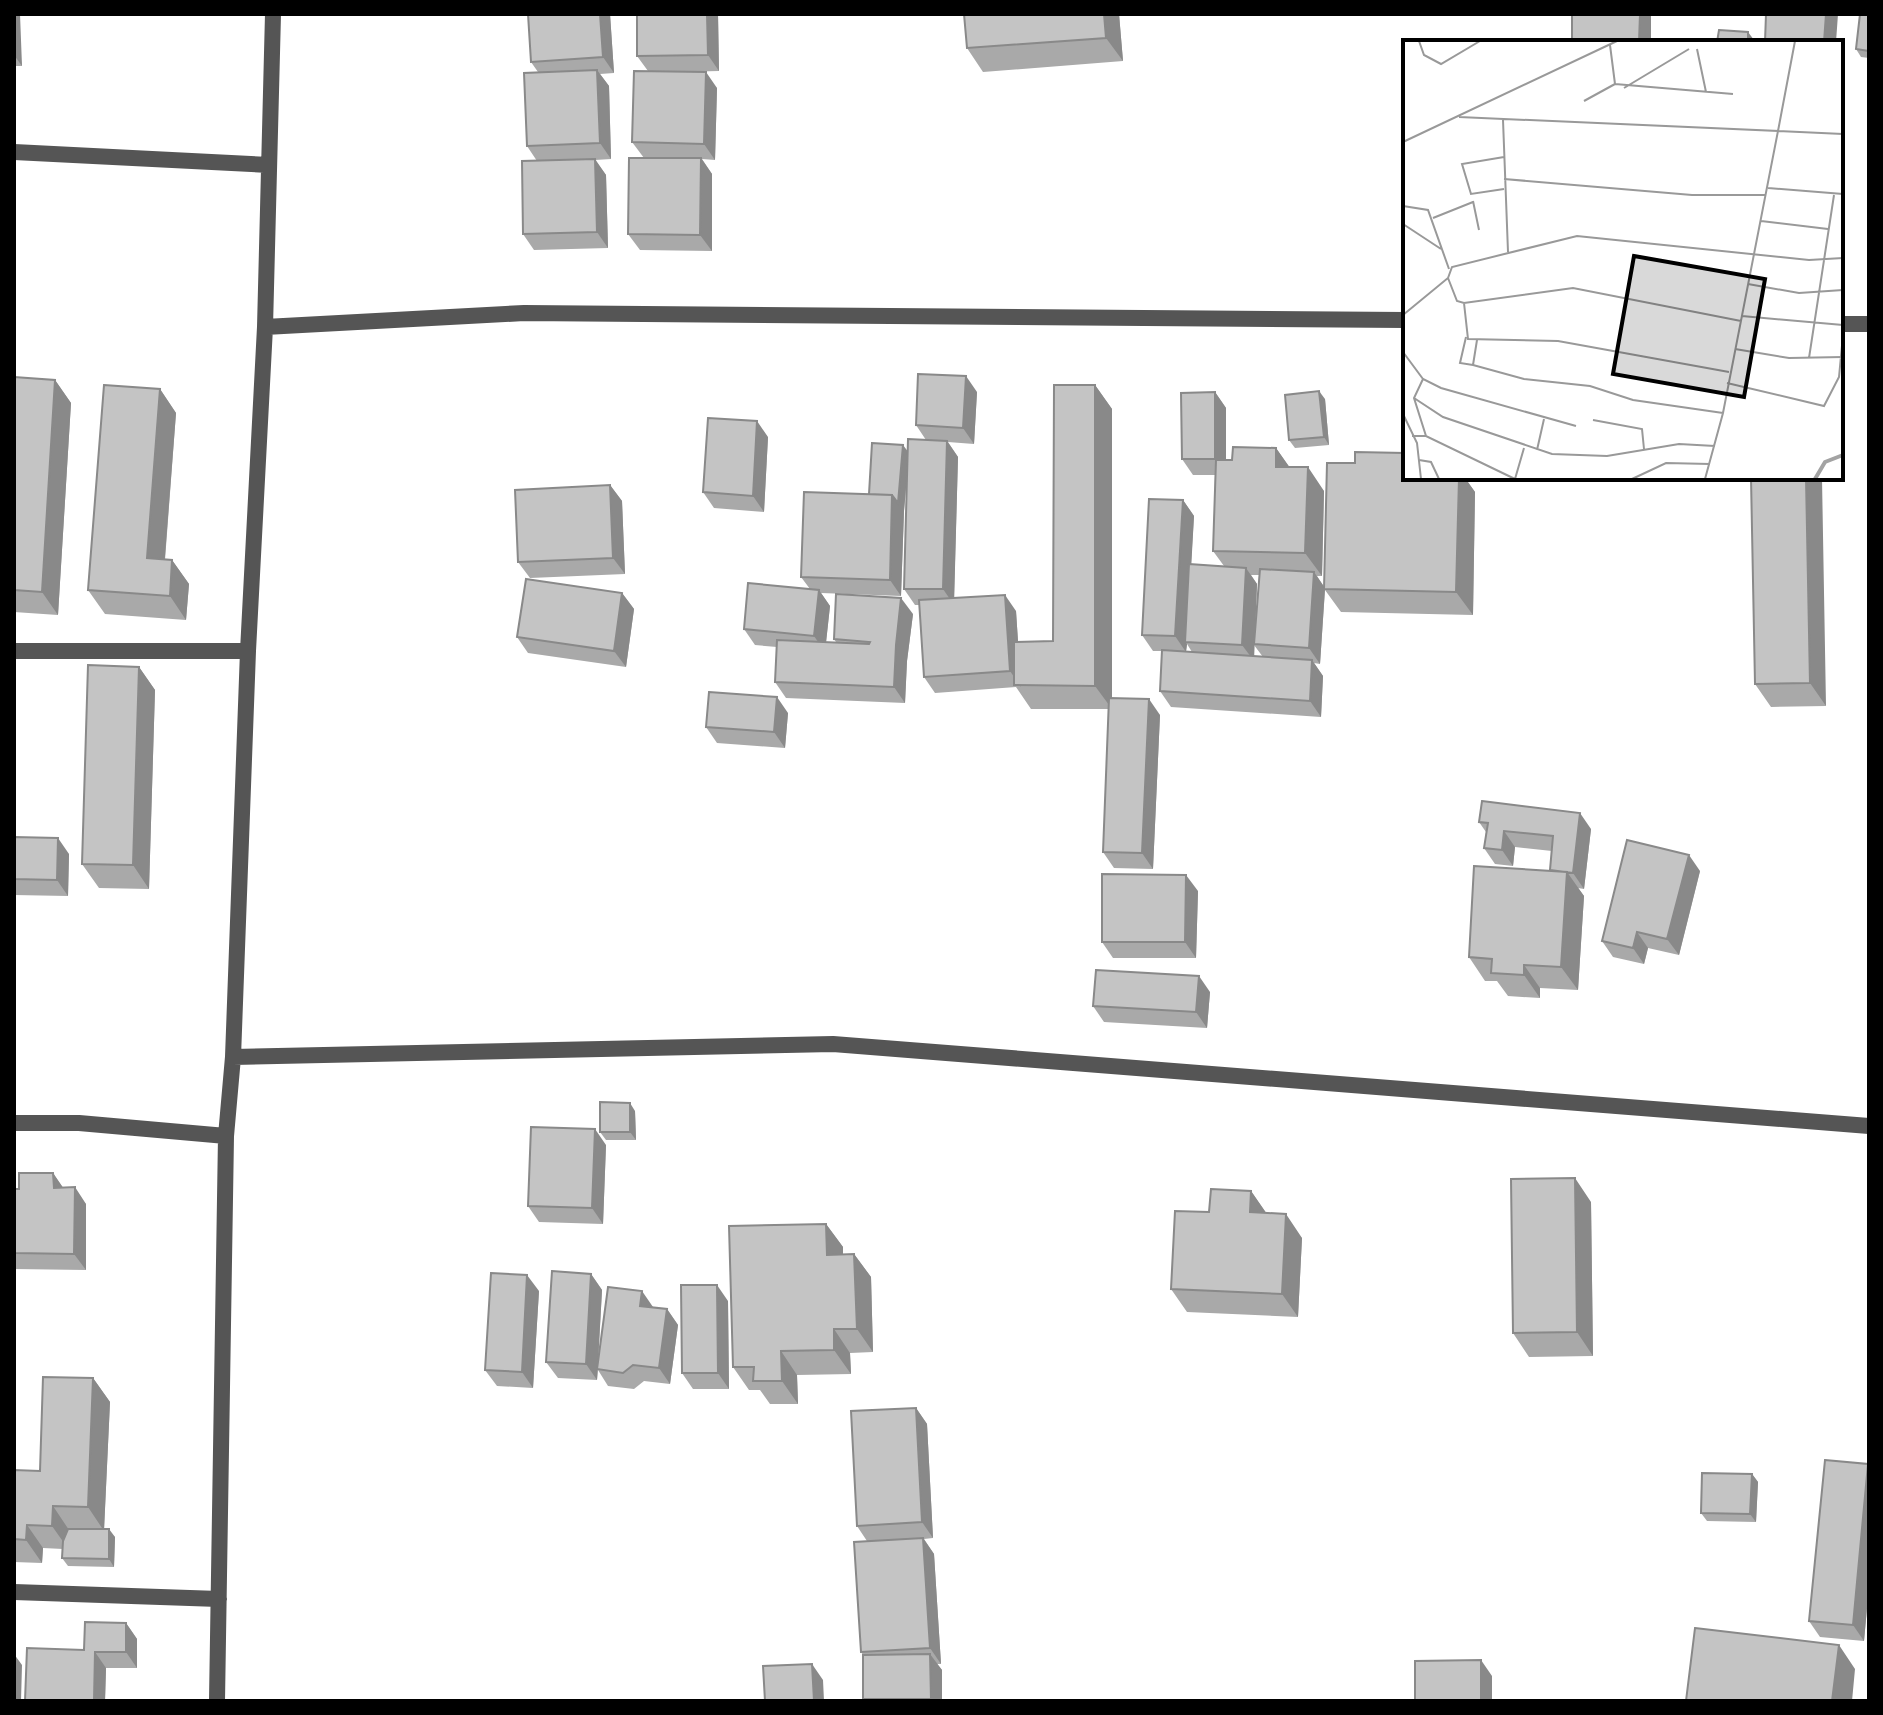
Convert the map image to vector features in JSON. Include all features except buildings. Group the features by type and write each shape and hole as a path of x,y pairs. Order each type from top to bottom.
{"street":[{"path":"217,1701 226,1136 233,1057 248,651 265,327 273,14"},
{"path":"14,152 269,165"},
{"path":"265,327 524,313 1403,320"},
{"path":"1843,324 1869,324"},
{"path":"14,651 248,651"},
{"path":"233,1057 833,1044 1869,1126"},
{"path":"14,1123 79,1123 226,1136"},
{"path":"14,1592 219,1599"}]}
